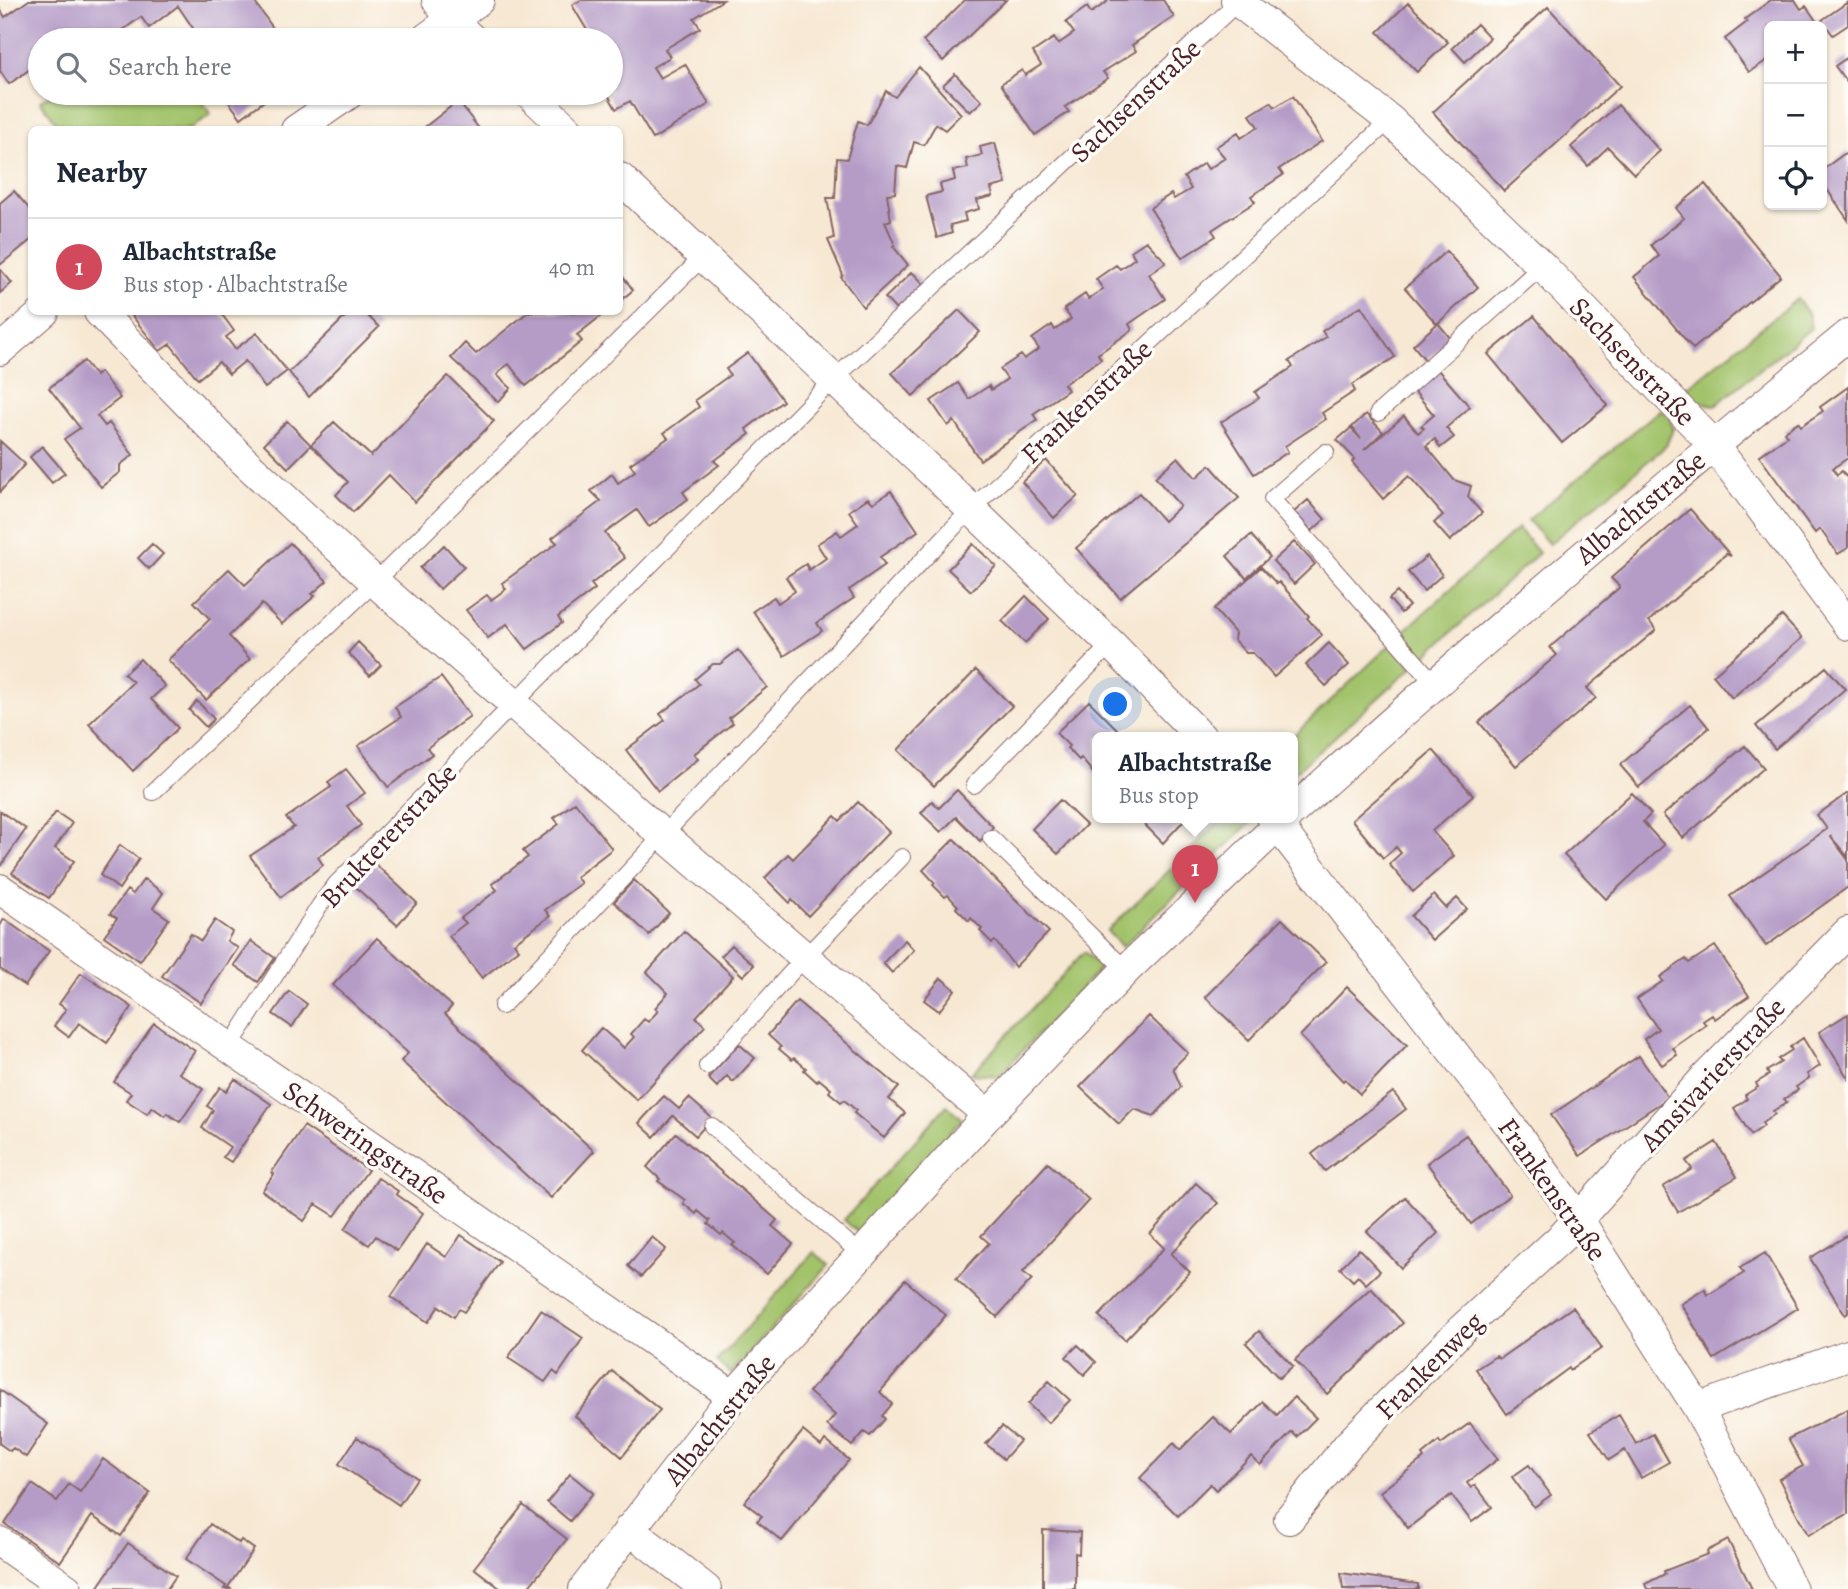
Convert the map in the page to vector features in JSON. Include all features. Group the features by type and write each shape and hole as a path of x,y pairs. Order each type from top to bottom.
{"street":[{"path":"454,20 479,0"},
{"name":"Sachsenstraße","path":"1237,1 1390,120 1542,266 1714,445 1848,625"},
{"path":"302,126 332,105"},
{"path":"542,105 564,126"},
{"path":"623,181 971,509 1111,644 1196,732"},
{"path":"0,350 41,315"},
{"path":"102,315 242,459 375,582 988,1115"},
{"name":"Albachtstraße","path":"1298,804 1434,683 1848,335"},
{"name":"Albachtstraße","path":"584,1589 733,1395 988,1115 1126,970 1277,823"},
{"name":"Frankenstraße","path":"1286,823 1578,1220 1698,1408 1792,1589"},
{"name":"Schweringstraße","path":"0,889 733,1395"},
{"name":"Amsivarierstraße","path":"1578,1220 1703,1080 1848,932"},
{"name":"Frankenweg","path":"1289,1519 1358,1436 1462,1329 1578,1220"},
{"path":"1698,1408 1848,1355"},
{"path":"629,1529 706,1589"},
{"path":"0,1542 67,1589"}],"lane":[{"name":"Sachsenstraße","path":"833,380 1062,169 1237,1"},
{"name":"Frankenstraße","path":"663,835 971,509 1390,120"},
{"path":"153,792 375,582 704,257"},
{"path":"1378,413 1542,266"},
{"name":"Bruktererstraße","path":"229,1048 336,884 833,380"},
{"path":"1326,452 1272,499 1434,683"},
{"path":"974,785 1111,644"},
{"path":"502,1006 663,835"},
{"path":"991,838 1126,970"},
{"path":"707,1066 805,957 901,857"},
{"path":"712,1126 862,1255"}],"green space":[{"path":"43,105 204,105 211,114 194,126 59,126"},
{"path":"1797,299 1809,315 1811,328 1716,405 1698,401 1683,391"},
{"path":"1661,409 1670,419 1673,429 1666,446 1549,544 1528,520"},
{"path":"1518,528 1539,553 1423,658 1401,634"},
{"path":"1391,644 1413,667 1298,770 1297,732"},
{"path":"1218,823 1250,823 1122,947 1107,931"},
{"path":"1084,952 1101,967 999,1076 971,1074"},
{"path":"947,1105 962,1119 860,1234 844,1220"},
{"path":"814,1252 829,1265 731,1374 717,1361"}],"building":[{"path":"29,0 253,0 273,28 193,28 178,6 149,28 141,17 126,28 28,28 28,71 9,84 0,71 0,9 5,17"},
{"path":"581,0 723,0 694,18 700,28 665,49 670,57 653,67 660,78 685,64 709,104 653,139 630,101 623,105 623,28 586,28 572,5"},
{"path":"965,0 1006,0 943,61 923,41"},
{"path":"1106,0 1163,0 1174,17 1132,45 1136,51 1103,72 1108,78 1065,107 1069,112 1035,135 1001,84 1022,70 1025,75 1041,65 1033,52 1054,38 1058,44 1074,33 1066,22 1087,7 1091,13 1107,2"},
{"path":"1771,0 1795,0 1801,9 1806,6 1816,21 1764,21 1764,62 1749,72 1725,39 1747,22 1745,19"},
{"path":"1848,2 1848,25 1833,35 1827,27 1827,21 1822,20"},
{"path":"1408,3 1448,42 1417,72 1378,32"},
{"path":"1548,7 1620,86 1504,191 1433,112"},
{"path":"1477,24 1490,38 1465,62 1452,48"},
{"path":"1848,57 1848,84 1835,66"},
{"path":"919,67 961,114 945,130 936,124 924,145 914,142 907,168 897,166 895,193 887,194 891,220 885,222 895,245 893,246 908,265 863,307 841,277 843,275 828,240 834,238 827,198 835,198 837,158 847,159 858,121 867,125 886,91 895,97"},
{"path":"955,74 982,101 970,112 943,85"},
{"path":"1293,96 1322,141 1279,169 1283,175 1251,196 1255,202 1212,230 1216,236 1182,258 1150,208 1171,194 1174,199 1191,189 1184,177 1204,163 1208,169 1225,158 1216,147 1238,132 1241,138 1258,127 1250,115 1271,102 1275,107"},
{"path":"231,105 259,105 241,118"},
{"path":"453,105 461,105 477,126 426,126"},
{"path":"1618,105 1660,151 1634,174 1608,147 1588,166 1571,147"},
{"path":"995,143 1006,184 991,188 993,196 977,200 979,209 964,213 966,221 950,225 952,233 937,238 926,196 942,192 940,184 955,180 953,171 968,168 966,159 982,155 980,147"},
{"path":"1848,151 1848,220 1827,189 1827,166"},
{"path":"1705,184 1781,276 1693,349 1634,277 1659,256 1651,245 1684,218 1676,208"},
{"path":"14,191 28,207 28,242 0,265 0,203"},
{"path":"1146,241 1166,262 1149,274 1165,299 1129,324 1132,330 1098,354 1101,359 1064,384 1068,390 1033,414 1037,420 980,460 954,421 948,426 931,401 958,383 969,399 989,386 991,390 1007,379 1000,369 1021,355 1024,359 1039,349 1032,339 1052,325 1055,330 1071,319 1064,309 1085,294 1088,299 1103,289 1096,279 1116,265 1120,269 1135,258 1131,251"},
{"path":"1446,251 1478,287 1437,324 1405,288"},
{"path":"0,269 12,283 0,293"},
{"path":"912,272 924,284 896,310 885,298"},
{"path":"623,277 633,290 623,298"},
{"path":"1361,306 1395,357 1352,385 1355,391 1322,413 1326,419 1285,446 1288,452 1254,474 1221,422 1259,398 1255,392 1293,367 1289,361 1326,337 1322,331"},
{"path":"959,310 980,332 913,396 892,373"},
{"path":"131,315 222,315 234,331 226,337 235,349 257,333 287,371 265,388 245,361 229,374 219,362 198,379 170,344 160,351"},
{"path":"347,315 367,315 379,327 309,397 289,372"},
{"path":"524,315 602,315 577,335 582,341 526,386 509,364 502,369 497,375 511,388 498,402 451,358 465,343 476,354"},
{"path":"1534,316 1608,405 1562,443 1488,354"},
{"path":"1438,323 1451,339 1426,361 1413,345"},
{"path":"748,353 783,401 746,429 750,434 714,461 719,465 683,492 688,499 649,527 637,510 605,533 625,558 591,584 595,589 558,617 562,623 527,649 507,624 488,638 466,610 487,595 491,600 506,589 502,583 557,543 552,538 601,501 591,491 612,474 618,483 635,471 630,464 668,438 664,433 699,407 695,400 730,375 726,369"},
{"path":"84,361 96,376 100,372 120,398 97,416 105,426 109,423 133,455 120,465 120,472 101,487 64,439 80,428 49,388"},
{"path":"1438,370 1470,407 1446,428 1454,437 1440,448 1435,439 1426,446 1454,480 1471,486 1468,497 1482,513 1450,541 1434,523 1443,515 1409,476 1383,499 1352,462 1355,459 1337,440 1351,428 1361,439 1352,427 1366,414 1383,432 1364,450 1404,416 1418,433 1424,428 1421,426 1434,415 1414,391"},
{"path":"448,376 494,421 415,502 389,475 353,512 336,495 348,482 311,445 334,422 371,456"},
{"path":"1848,387 1848,458 1833,468 1837,475 1842,471 1848,479 1848,548 1838,554 1820,529 1815,533 1759,456 1787,436 1784,432 1798,422 1801,426 1823,411 1820,407"},
{"path":"287,421 311,445 288,468 264,444"},
{"path":"0,441 25,464 0,492"},
{"path":"42,446 65,473 52,483 30,457"},
{"path":"1178,457 1196,478 1210,465 1239,498 1120,598 1076,548 1139,493 1164,521 1180,506 1155,477"},
{"path":"1046,460 1078,496 1054,518 1022,482"},
{"path":"891,491 918,531 880,557 885,565 849,590 854,598 817,623 822,631 784,656 753,611 774,597 778,603 795,591 786,577 806,564 809,570 826,558 817,544 837,531 841,536 858,524 849,511 868,498 873,503"},
{"path":"1308,500 1325,519 1312,531 1294,512"},
{"path":"1690,509 1731,556 1726,554 1649,621 1656,630 1587,688 1596,698 1516,766 1479,722 1557,655 1550,647 1620,587 1611,578"},
{"path":"1251,535 1270,557 1246,578 1227,556"},
{"path":"1294,542 1315,564 1294,584 1273,561"},
{"path":"290,543 327,581 312,594 315,596 282,624 262,604 229,636 250,659 206,700 168,660 210,619 194,602 229,569 245,585"},
{"path":"152,544 163,554 149,569 138,558"},
{"path":"973,544 996,566 971,591 948,569"},
{"path":"444,545 464,567 440,589 420,568"},
{"path":"1427,556 1442,575 1424,591 1408,572"},
{"path":"1261,567 1277,584 1279,582 1322,635 1274,677 1253,653 1246,653 1234,640 1235,633 1214,609"},
{"path":"1397,592 1409,606 1401,613 1389,599"},
{"path":"1026,596 1049,619 1025,643 1002,621"},
{"path":"1782,616 1802,638 1732,698 1713,675"},
{"path":"358,642 381,665 370,676 348,653"},
{"path":"1329,643 1349,665 1326,686 1306,665"},
{"path":"738,650 767,687 729,718 733,723 694,754 698,759 658,791 626,750 665,720 660,714 699,684 695,679 713,664 720,664"},
{"path":"140,659 165,686 151,699 178,728 133,771 89,724 133,682 124,674"},
{"path":"1826,667 1845,689 1775,749 1756,726"},
{"path":"976,670 1012,706 934,786 898,750"},
{"path":"441,677 470,716 427,748 432,754 388,787 358,746 401,717 395,707"},
{"path":"197,701 214,719 206,727 189,710"},
{"path":"1089,701 1120,732 1092,732 1092,772 1081,758 1079,760 1067,748 1069,746 1056,733"},
{"path":"1690,705 1709,728 1639,787 1620,765"},
{"path":"1745,746 1764,768 1683,838 1663,815"},
{"path":"1433,750 1473,795 1432,831 1454,856 1413,892 1389,864 1401,853 1396,847 1383,858 1352,820"},
{"path":"346,769 365,793 347,806 361,825 318,857 323,865 281,897 250,856 294,827 286,818 331,787 328,782"},
{"path":"957,790 993,827 980,841 956,817 941,832 921,813 932,801 939,808"},
{"path":"1632,793 1651,814 1643,822 1664,845 1606,899 1564,855"},
{"path":"1848,793 1848,857 1830,836 1848,860 1848,887 1766,946 1730,896 1827,829 1817,815"},
{"path":"1060,800 1086,825 1058,854 1032,829"},
{"path":"575,802 612,849 576,877 581,883 545,910 550,916 514,943 519,949 482,978 449,936 466,923 461,918 497,890 492,884 528,857 523,851 559,824 554,818"},
{"path":"858,802 889,832 808,916 792,900 790,903 765,878 788,854 793,859 835,816 840,821"},
{"path":"0,811 26,829 0,867"},
{"path":"56,812 72,823 55,848 74,861 49,898 12,873"},
{"path":"1143,823 1181,823 1163,843"},
{"path":"954,839 1049,932 1015,967 995,941 992,943 971,918 969,921 948,895 945,897 933,885 935,883 923,870"},
{"path":"120,845 139,859 119,889 100,875"},
{"path":"372,861 417,903 397,925 351,883"},
{"path":"144,879 163,893 153,908 169,919 140,961 104,936 117,918 110,914 127,890 133,894"},
{"path":"634,880 669,913 649,935 614,902"},
{"path":"1434,895 1446,908 1457,898 1467,909 1432,940 1411,916"},
{"path":"4,919 49,951 25,986 0,969 0,926"},
{"path":"1282,919 1326,962 1249,1040 1205,997"},
{"path":"215,920 232,932 227,941 238,948 201,1003 162,976 191,934 201,941"},
{"path":"684,931 733,976 696,1017 705,1026 637,1100 582,1050 601,1028 624,1048 634,1037 631,1034 644,1019 648,1022 658,1011 655,1008 668,993 647,972"},
{"path":"377,938 452,1006 445,1014 594,1151 551,1198 401,1061 408,1053 333,985"},
{"path":"905,940 914,950 892,973 883,963"},
{"path":"251,941 275,958 258,982 234,965"},
{"path":"732,945 754,965 743,976 721,956"},
{"path":"1715,946 1749,996 1715,1019 1712,1015 1703,1021 1706,1025 1673,1048 1677,1055 1662,1065 1644,1039 1658,1029 1637,999 1663,981 1660,977 1686,959 1689,963"},
{"path":"81,973 132,1007 107,1043 79,1023 69,1037 54,1026 66,1009 59,1004"},
{"path":"941,978 955,990 939,1011 924,1000"},
{"path":"1347,987 1407,1045 1360,1094 1345,1079 1343,1081 1300,1036"},
{"path":"289,991 307,1004 292,1027 273,1014"},
{"path":"797,1001 899,1087 889,1099 905,1113 884,1138 854,1113 856,1110 844,1100 841,1102 829,1092 831,1089 819,1079 817,1082 804,1070 806,1068 779,1049 781,1047 768,1035"},
{"path":"1848,1014 1848,1078 1819,1032"},
{"path":"1149,1016 1188,1053 1173,1068 1181,1087 1154,1116 1134,1109 1119,1124 1080,1087"},
{"path":"154,1023 195,1051 179,1073 203,1089 180,1122 152,1107 147,1114 126,1100 131,1093 114,1082"},
{"path":"1803,1038 1820,1066 1807,1074 1809,1078 1796,1087 1798,1090 1784,1099 1787,1102 1773,1111 1775,1114 1762,1123 1764,1126 1751,1135 1734,1108 1747,1099 1745,1095 1758,1087 1756,1083 1769,1075 1767,1071 1781,1062 1778,1059 1792,1050 1790,1047"},
{"path":"739,1044 755,1058 733,1082 727,1076 717,1087 708,1078"},
{"path":"1639,1056 1668,1098 1580,1156 1551,1115"},
{"path":"235,1079 271,1104 231,1162 223,1157 230,1147 202,1128 213,1110 207,1106 220,1087 226,1092"},
{"path":"1393,1092 1406,1109 1325,1171 1312,1154"},
{"path":"664,1096 679,1109 689,1098 712,1118 696,1136 673,1116 654,1137 639,1123"},
{"path":"304,1126 368,1170 335,1216 316,1204 304,1221 262,1191"},
{"path":"676,1133 777,1220 772,1226 793,1244 767,1274 732,1245 735,1243 708,1224 710,1221 698,1211 696,1214 683,1203 685,1200 658,1181 660,1179 647,1167"},
{"path":"1466,1135 1510,1195 1471,1224 1427,1163"},
{"path":"1716,1142 1737,1177 1678,1212 1663,1187 1692,1169 1686,1161"},
{"path":"1048,1163 1089,1200 1023,1272 1032,1279 997,1317 956,1279 989,1243 981,1236"},
{"path":"378,1178 423,1213 397,1251 376,1236 369,1245 345,1229"},
{"path":"1196,1183 1218,1203 1171,1254 1190,1272 1125,1340 1099,1316 1164,1248 1150,1234"},
{"path":"1405,1197 1438,1233 1401,1268 1367,1231"},
{"path":"461,1235 500,1262 464,1312 459,1309 454,1317 439,1306 428,1322 391,1297 427,1244 446,1257"},
{"path":"1848,1235 1848,1313 1845,1315 1810,1258"},
{"path":"652,1237 666,1249 641,1277 628,1266"},
{"path":"1359,1249 1380,1271 1366,1284 1358,1276 1353,1281 1340,1268"},
{"path":"1765,1253 1798,1308 1714,1359 1681,1304 1705,1289 1708,1295 1744,1273 1740,1268"},
{"path":"905,1280 946,1315 880,1392 892,1404 882,1416 885,1419 870,1436 864,1432 852,1446 827,1425 835,1415 809,1392"},
{"path":"1371,1288 1403,1323 1327,1394 1295,1360"},
{"path":"1573,1307 1602,1348 1570,1370 1569,1368 1507,1414 1476,1369 1496,1356 1499,1359"},
{"path":"541,1310 583,1338 558,1375 553,1371 545,1382 508,1358"},
{"path":"1259,1331 1293,1366 1279,1378 1246,1343"},
{"path":"1078,1345 1096,1362 1084,1375 1066,1357"},
{"path":"612,1371 660,1410 622,1457 575,1416"},
{"path":"1049,1381 1070,1400 1048,1423 1028,1404"},
{"path":"0,1390 48,1424 26,1457 13,1448 10,1451 0,1444"},
{"path":"1294,1397 1316,1418 1297,1437 1292,1432 1260,1465 1251,1456 1216,1490 1210,1484 1178,1516 1140,1478 1174,1443 1180,1450 1213,1417 1231,1434 1263,1402 1277,1415"},
{"path":"1848,1409 1848,1514 1808,1535 1779,1479 1803,1466 1788,1439"},
{"path":"1619,1415 1636,1444 1653,1434 1669,1462 1641,1478 1625,1450 1609,1460 1590,1432"},
{"path":"1470,1423 1498,1459 1467,1483 1471,1488 1475,1485 1492,1507 1472,1522 1451,1495 1408,1528 1380,1492 1424,1458 1422,1455 1439,1441 1441,1444"},
{"path":"1002,1426 1020,1441 1004,1459 986,1444"},
{"path":"803,1431 821,1446 825,1440 849,1460 782,1541 757,1521 762,1516 744,1502"},
{"path":"357,1437 417,1478 399,1505 339,1464"},
{"path":"103,1459 150,1493 121,1536 92,1516 60,1562 5,1524 32,1484 57,1501 69,1484 80,1492"},
{"path":"1529,1465 1551,1495 1534,1507 1512,1477"},
{"path":"570,1474 593,1493 570,1521 547,1502"},
{"path":"523,1505 567,1539 527,1589 501,1589 474,1568"},
{"path":"210,1524 239,1543 241,1540 254,1549 228,1587 231,1589 224,1589 226,1586 186,1559"},
{"path":"1043,1530 1080,1532 1079,1554 1075,1553 1075,1589 1043,1589"},
{"path":"1728,1540 1752,1589 1647,1589 1645,1584 1665,1574 1664,1571 1708,1554 1707,1551"},
{"path":"128,1543 176,1576 167,1589 97,1588"},
{"path":"1341,1573 1418,1584 1418,1589 1343,1589"}],"place":[{"name":"Albachtstraße","path":"1195,903"}]}
